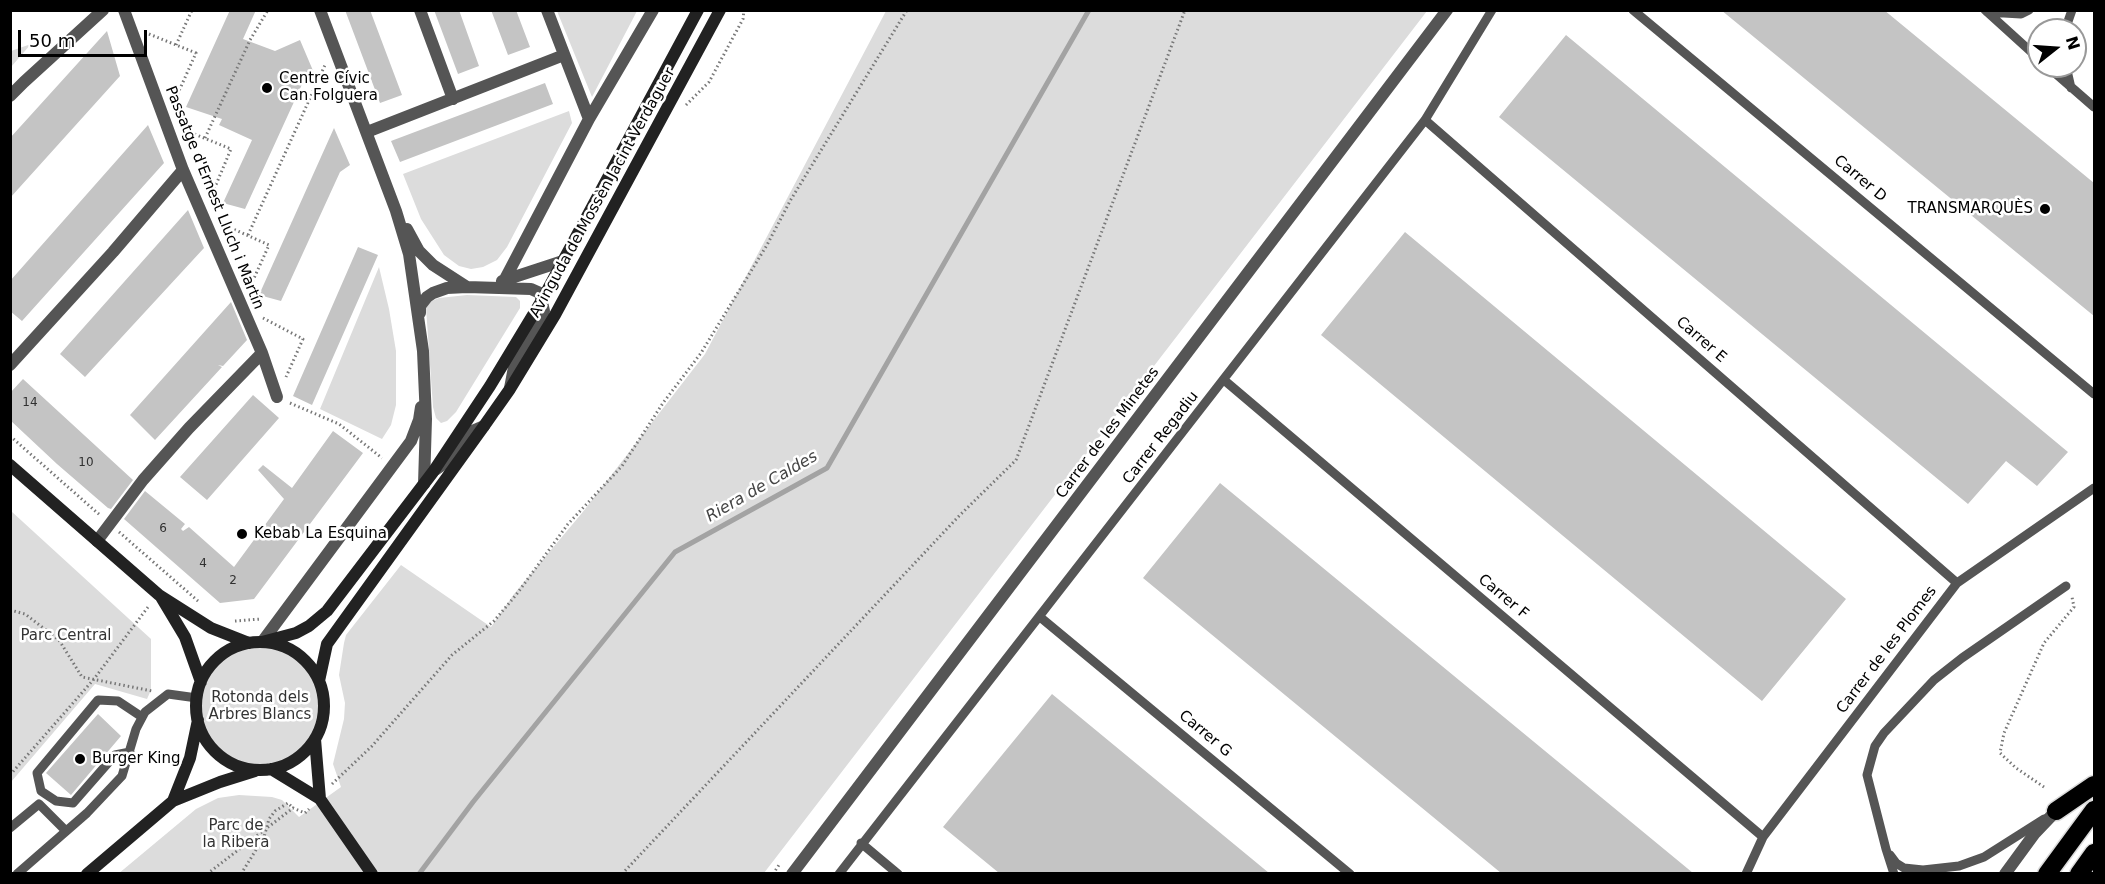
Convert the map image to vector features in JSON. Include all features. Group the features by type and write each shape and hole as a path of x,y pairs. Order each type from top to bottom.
{"highway":[{"path":"2056,811 2094,785"},
{"path":"2046,873 2094,810"},
{"path":"2079,873 2094,853"}],"main road":[{"name":"Avinguda de Mossèn Jacint Verdaguer","path":"262,642 296,633 309,626 327,611 433,472 490,387 563,261 698,10"},
{"name":"Avinguda de Mossèn Jacint Verdaguer","path":"319,681 327,644 340,622 510,389 555,315 720,10"},
{"path":"10,465 159,595 211,628 249,643"},
{"path":"159,595 185,637 201,682"},
{"path":"87,873 172,801 219,782 291,762 301,756 315,739 323,716 323,698 319,681 309,665 296,653 280,645 262,642 249,643 225,653 215,661 201,682 197,698 198,719 190,758 172,801"},
{"path":"198,719 213,750 226,760 242,767 265,770 320,799 372,873"},
{"path":"315,739 320,799"}],"street":[{"path":"10,96 103,10"},
{"name":"Passatge d'Ernest Lluch i Martín","path":"124,10 183,170 262,353 277,397"},
{"path":"320,10 396,211 409,254 423,351 426,419 424,484"},
{"path":"420,10 453,99"},
{"path":"547,10 589,119"},
{"path":"505,279 589,119 653,10"},
{"name":"Carrer de les Minetes","path":"792,873 1447,10"},
{"path":"367,132 564,55"},
{"path":"10,364 113,252 183,170"},
{"path":"396,211 419,251 433,265 473,287"},
{"name":"Avinguda de Mossèn Jacint Verdaguer","path":"473,287 563,261"},
{"path":"419,318 420,306 433,293 447,288 531,289 541,297"},
{"name":"Avinguda de Mossèn Jacint Verdaguer","path":"510,389 514,367 544,311 541,297"},
{"path":"97,541 143,480 262,353"},
{"path":"262,642 411,441 419,420 424,388"},
{"name":"Avinguda de Mossèn Jacint Verdaguer","path":"433,472 452,458 470,432 484,426"},
{"path":"2005,873 2034,833 2056,811"}],"lane":[{"name":"Carrer Regadiu","path":"839,873 1425,120 1492,10"},
{"name":"Carrer D","path":"1633,10 2094,394"},
{"path":"1986,11 2021,14 2029,10"},
{"path":"1986,11 2027,48"},
{"path":"2061,78 2094,107"},
{"path":"2069,78 2072,87"},
{"name":"Carrer E","path":"1425,120 1957,583"},
{"name":"Carrer F","path":"1224,380 1763,837"},
{"name":"Carrer de les Plomes","path":"1746,873 1763,837 1957,583 2094,488"},
{"path":"1894,873 1867,775 1875,746 1884,733 1934,680 2066,586"},
{"name":"Carrer G","path":"1040,617 1350,873"},
{"path":"17,873 108,793 122,776 136,729 145,712 168,694 197,698"},
{"path":"130,752 115,755 73,803 56,801 41,791 37,773 98,700 118,701 142,717"},
{"path":"10,828 39,804 66,831"},
{"path":"1886,849 1896,863 1904,868 1923,870 1959,866 1984,857 2056,811"},
{"path":"861,843 898,873"}],"path":[{"path":"176,45 192,10"},
{"path":"205,138 250,40 268,10"},
{"path":"241,873 256,851 267,829 269,819 278,808 288,803 292,808 305,813 320,799 372,746 452,655 494,621 568,524 622,466 663,403 701,353 767,244 790,201 907,10"},
{"path":"622,873 959,516 1016,460 1185,10"},
{"path":"130,26 196,53 165,122 231,149 202,216 269,245 242,306 303,339 277,397 339,424 393,467"},
{"path":"248,235 334,46"},
{"path":"2044,787 2016,768 2000,753 2004,733 2044,643 2074,607 2072,595 2066,586"},
{"path":"10,775 94,679 148,607"},
{"path":"10,610 25,614 59,640 82,677 168,694"},
{"path":"207,873 292,808"}],"green space":[{"path":"557,11 637,11 592,97"},
{"name":"Parc de la Ribera","path":"886,11 1427,11 764,873 118,874 196,809 218,798 239,795 272,797 282,800 299,817 341,787 333,764 344,719 345,703 339,675 346,635 401,565 491,627 514,594 582,513 705,354"},
{"path":"31,44 11,67 11,51"},
{"path":"569,111 572,123 507,247 497,260 483,267 471,269 459,266 444,255 421,219 403,174"},
{"path":"379,267 396,351 396,405 391,425 382,439 320,409"},
{"path":"467,295 516,297 520,301 520,308 456,412 447,421 441,423 436,418 433,407 426,308 429,302 439,298"},
{"name":"Parc Central","path":"11,511 151,639 151,690 147,699 95,684 11,782"},
{"name":"Rotonda dels Arbres Blancs","path":"260,642 284,647 305,661 319,682 324,706 319,730 305,751 284,765 260,770 236,765 215,751 201,730 196,706 201,682 215,661 236,647"}],"building":[{"path":"230,10 256,10 243,39 275,51 300,40 314,73 304,80 245,209 223,203 252,140 219,125 222,119 186,107"},
{"path":"345,10 370,10 402,95 380,103"},
{"path":"434,10 459,10 479,66 458,74"},
{"path":"491,10 516,10 530,47 508,55"},
{"path":"1721,10 1884,10 2094,183 2094,316"},
{"path":"107,31 120,76 10,198 10,138"},
{"path":"1566,35 2068,452 2037,486 2006,461 1968,504 1499,117"},
{"path":"545,83 553,104 400,162 391,141"},
{"path":"148,125 164,163 22,321 10,311 10,281"},
{"path":"334,128 350,165 340,172 281,301 259,295"},
{"path":"188,210 204,248 85,377 60,354"},
{"path":"1405,232 1846,599 1762,701 1321,335"},
{"path":"358,247 378,255 312,405 293,396"},
{"path":"231,302 247,340 223,366 218,365 222,367 155,440 130,415"},
{"path":"23,379 133,480 111,509 57,464 10,420 10,393"},
{"path":"253,395 279,418 207,500 180,477"},
{"path":"333,431 363,453 254,599 220,603 124,519 145,491 185,524 181,529 183,531 189,527 234,567 284,499 258,470 263,465 292,488"},
{"path":"1220,483 1693,873 1501,873 1143,578"},
{"path":"1052,694 1269,873 999,873 943,827"},
{"name":"Burger King","path":"98,714 121,736 71,795 46,773"}],"waterway":[{"name":"Riera de Caldes","path":"419,874 473,802 675,552 827,468 1089,10"}],"place":[{"name":"Centre Cívic Can Folguera","path":"267,88"},
{"name":"TRANSMARQUÈS","path":"2045,209"},
{"name":"Kebab La Esquina","path":"242,534"},
{"name":"Burger King","path":"80,759"}]}
